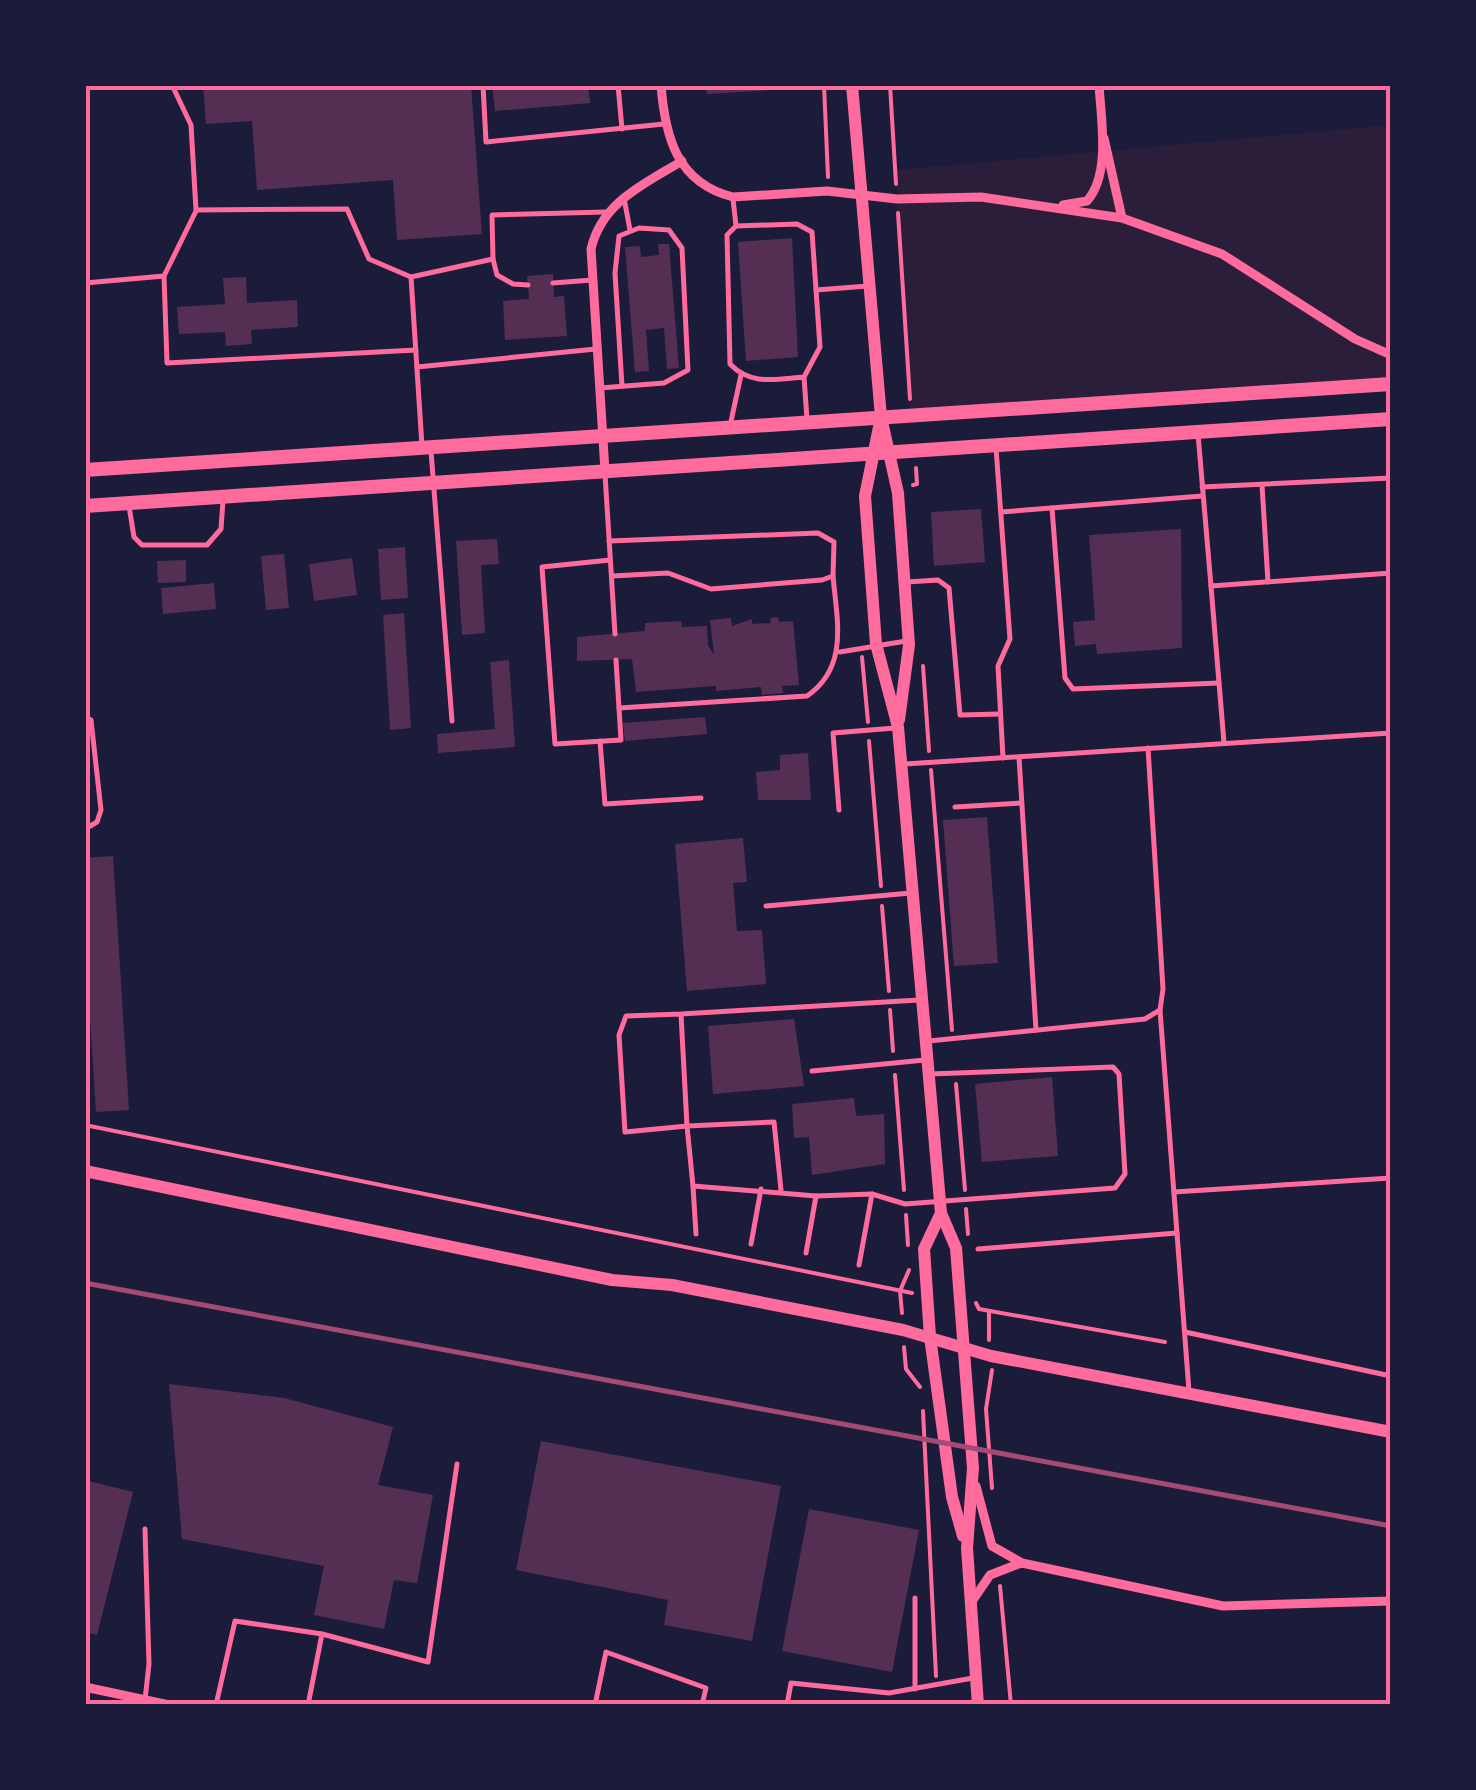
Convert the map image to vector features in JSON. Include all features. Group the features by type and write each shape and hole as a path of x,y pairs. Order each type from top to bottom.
{"main road":[{"path":"852,85 881,417 881,452 865,496 876,644 898,728"},
{"path":"85,470 1391,384"},
{"path":"85,506 1391,418"},
{"path":"881,452 898,493 908,641 898,728 900,764 940,1208 956,1248 975,1501 966,1548"},
{"path":"85,1171 612,1280 672,1286 930,1336 964,1347 1391,1432"},
{"path":"940,1208 924,1249 930,1402 966,1548 978,1705"}],"street":[{"path":"661,85 664,124 682,161 706,188 733,196 827,191 898,200 982,196 1122,218 1222,254 1355,339 1391,356"},
{"path":"1099,85 1103,134 1122,218"},
{"path":"1045,206 1076,204 1094,194 1103,134"},
{"path":"605,471 590,250 606,212 682,161"},
{"path":"975,1501 992,1546 1022,1563 1223,1606 1391,1602"},
{"path":"970,1607 983,1582 999,1570 1022,1563"},
{"path":"85,1687 169,1705"}],"lane":[{"path":"172,85 190,125 196,210 164,276 167,364 416,350"},
{"path":"483,85 486,142 664,124"},
{"path":"618,85 622,128"},
{"path":"733,196 736,226"},
{"path":"624,197 630,230"},
{"path":"196,210 347,209 369,259 411,278 492,259"},
{"path":"528,285 512,284 497,275 492,259 492,215 606,212"},
{"path":"804,377 758,380 741,375 730,364 727,235 736,226 797,224 812,232 820,347 804,377 808,422"},
{"path":"599,388 622,386 675,381 688,370 680,240 669,230 630,230 619,236 615,254 622,386"},
{"path":"85,282 164,276"},
{"path":"411,278 417,366 433,483 452,722"},
{"path":"553,283 592,280"},
{"path":"816,290 870,286"},
{"path":"417,366 596,350"},
{"path":"730,428 741,375"},
{"path":"1198,431 1224,744"},
{"path":"996,445 1010,639 998,666 1003,758"},
{"path":"605,471 615,634"},
{"path":"1202,487 1391,478"},
{"path":"1262,484 1268,582"},
{"path":"1001,512 1203,496"},
{"path":"129,503 134,537 142,545 207,545 221,529 223,497"},
{"path":"1052,508 1066,678 1072,690 1219,682"},
{"path":"610,541 818,533 834,542 840,652 821,686 807,696 619,708"},
{"path":"610,560 542,567 555,744 621,740 616,660"},
{"path":"612,576 668,573 710,589 833,576"},
{"path":"1211,586 1391,573"},
{"path":"904,582 938,580 948,588 960,716 1000,714"},
{"path":"840,652 908,641"},
{"path":"85,717 90,720 102,810 97,822 85,829"},
{"path":"839,810 833,733 898,728"},
{"path":"900,764 1391,733"},
{"path":"600,741 605,804 700,798"},
{"path":"1148,748 1163,989 1160,1010 1190,1394"},
{"path":"1018,757 1036,1030"},
{"path":"956,807 1022,803"},
{"path":"766,906 911,893"},
{"path":"781,1190 774,1122 625,1132 619,1036 626,1016 920,1000"},
{"path":"923,1042 1146,1019 1160,1010"},
{"path":"682,1014 696,1234"},
{"path":"693,1186 781,1190 816,1196 872,1194 905,1204 940,1208 966,1202 1115,1188 1126,1174 1119,1074 1106,1065 956,1072 925,1067 812,1070"},
{"path":"1174,1192 1391,1178"},
{"path":"751,1244 761,1189"},
{"path":"858,1264 872,1194"},
{"path":"806,1252 816,1196"},
{"path":"978,1249 1178,1233"},
{"path":"1185,1332 1391,1376"},
{"path":"216,1705 235,1621 322,1634 428,1662 457,1464"},
{"path":"145,1700 150,1664 146,1529"},
{"path":"915,1688 916,1598"},
{"path":"308,1705 322,1634"},
{"path":"595,1705 606,1652 706,1688 702,1705"},
{"path":"787,1705 791,1684 888,1693 976,1678"}],"path":[{"path":"824,85 827,191"},
{"path":"890,85 911,415"},
{"path":"910,492 910,485 917,484 914,450"},
{"path":"922,661 952,1039"},
{"path":"956,1072 968,1237"},
{"path":"85,1125 927,1296"},
{"path":"972,1290 980,1309 1165,1342"},
{"path":"960,1302 976,1304"},
{"path":"906,1370 914,1375 921,1392"},
{"path":"930,1402 931,1616 937,1685"},
{"path":"986,1408 994,1506"},
{"path":"999,1570 1011,1705"}],"shaded area":[{"path":"1391,125 1391,384 911,415 896,170"}],"building":[{"path":"203,85 471,85 482,234 397,240 393,180 257,190 252,121 206,124"},
{"path":"492,85 588,85 590,103 495,111"},
{"path":"706,85 786,85 786,89 707,94"},
{"path":"792,238 798,357 746,361 738,242"},
{"path":"658,244 669,244 679,368 667,369 664,328 646,330 649,371 635,372 625,247 640,246 641,257 659,255"},
{"path":"553,274 554,297 564,296 567,336 505,340 503,301 529,299 527,276"},
{"path":"246,277 247,303 297,300 298,327 251,330 252,344 226,346 225,332 179,334 177,307 225,304 223,278"},
{"path":"981,509 985,562 934,566 931,512"},
{"path":"1181,529 1182,648 1097,654 1096,644 1075,646 1073,622 1095,620 1089,535"},
{"path":"497,539 499,564 481,565 485,633 462,635 456,541"},
{"path":"405,547 408,598 381,600 378,549"},
{"path":"284,554 289,608 266,610 261,556"},
{"path":"352,558 357,595 314,601 309,564"},
{"path":"186,560 186,582 158,583 157,561"},
{"path":"214,583 216,609 163,614 161,588"},
{"path":"404,613 411,728 390,730 383,615"},
{"path":"778,617 779,622 793,621 799,685 782,686 783,693 762,695 761,687 716,691 716,686 636,692 632,659 577,661 577,637 645,631 645,623 681,621 682,627 707,626 708,645 714,655 710,620 731,618 732,626 752,619 752,624 771,623 770,618"},
{"path":"509,660 515,747 438,753 437,734 495,729 490,662"},
{"path":"705,717 707,734 625,741 623,723"},
{"path":"808,753 811,800 758,800 756,772 780,770 780,755"},
{"path":"987,817 998,963 954,966 943,820"},
{"path":"743,838 747,882 733,883 737,931 762,930 766,984 687,991 675,844"},
{"path":"113,856 129,1110 96,1112 85,941 85,858"},
{"path":"794,1019 804,1086 713,1094 708,1026"},
{"path":"1052,1077 1058,1156 982,1162 975,1084"},
{"path":"854,1098 856,1116 884,1114 885,1164 812,1175 809,1137 794,1138 792,1104"},
{"path":"169,1384 284,1398 393,1427 378,1485 433,1495 417,1583 394,1580 384,1629 314,1615 324,1566 182,1539"},
{"path":"541,1441 781,1486 752,1641 664,1625 668,1600 516,1570"},
{"path":"85,1480 133,1492 97,1635 85,1632"},
{"path":"809,1509 919,1530 892,1672 782,1651"}],"railway":[{"path":"85,1283 1391,1526"}]}
